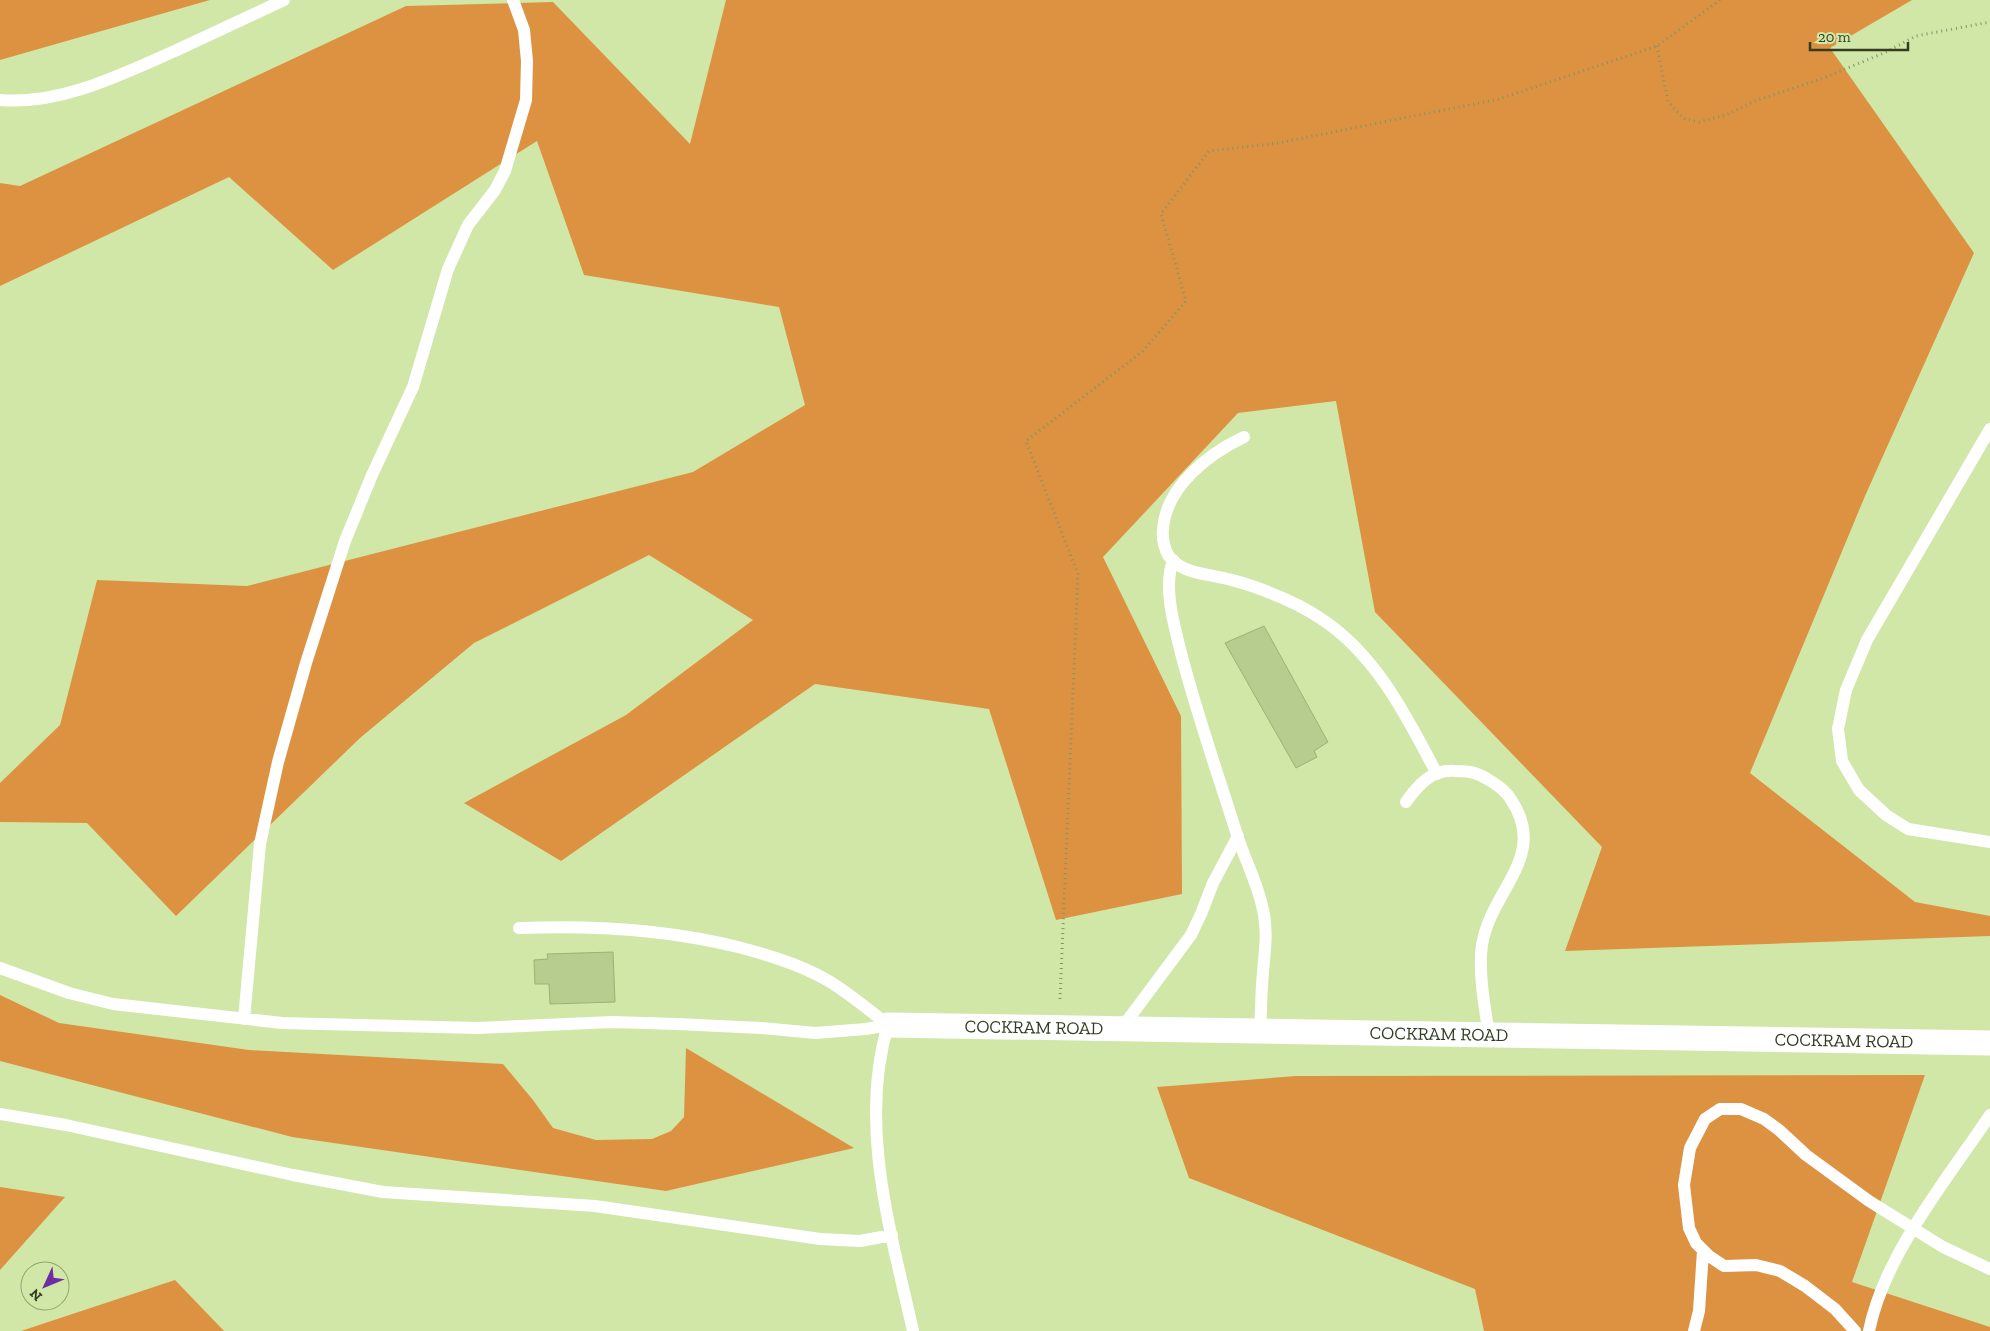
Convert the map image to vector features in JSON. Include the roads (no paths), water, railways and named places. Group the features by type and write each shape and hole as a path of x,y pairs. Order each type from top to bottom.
{"street":[{"name":"COCKRAM ROAD","path":"888,1025 1990,1043"}],"lane":[{"path":"0,100 17,101 64,94 129,72 284,0"},
{"path":"244,1019 260,844 278,762 306,663 345,541 372,475 413,387 448,269 468,225 495,190 505,171 526,100 527,61 524,30 513,0"},
{"path":"1990,430 1867,640 1846,690 1838,729 1842,760 1859,790 1886,815 1908,829 1990,842"},
{"path":"1244,437 1229,444 1212,456 1170,500 1164,516 1162,538 1168,554 1179,566 1195,573 1219,577 1254,587 1320,618 1343,636 1366,659 1390,690 1408,718 1437,774"},
{"path":"1174,560 1169,573 1170,593 1176,634 1194,706 1228,801 1238,836 1254,877 1264,912 1266,945 1260,1031"},
{"path":"1406,802 1418,786 1437,774 1448,770 1471,772 1493,784 1506,792 1519,811 1525,828 1523,850 1519,864 1494,909 1482,946 1482,986 1490,1035"},
{"path":"1120,1029 1191,935 1212,883 1238,836"},
{"path":"519,928 632,929 701,938 773,956 825,980 860,1002 888,1025"},
{"path":"0,968 69,993 113,1004 282,1023 477,1028 612,1022 678,1024 815,1033 866,1029 888,1025"},
{"path":"888,1025 881,1048 877,1087 876,1134 880,1173 913,1331"},
{"path":"1855,1331 1835,1309 1805,1286 1780,1271 1756,1265 1724,1266 1703,1251 1696,1243 1689,1228 1684,1185 1690,1148 1705,1119 1720,1109 1741,1109 1764,1119 1838,1180 1943,1247 1990,1269"},
{"path":"0,1114 66,1125 293,1175 383,1192 595,1206 820,1238 860,1241 892,1235"},
{"path":"1869,1331 1876,1304 1901,1247 1990,1115"},
{"path":"1694,1331 1699,1311 1703,1251"}]}
